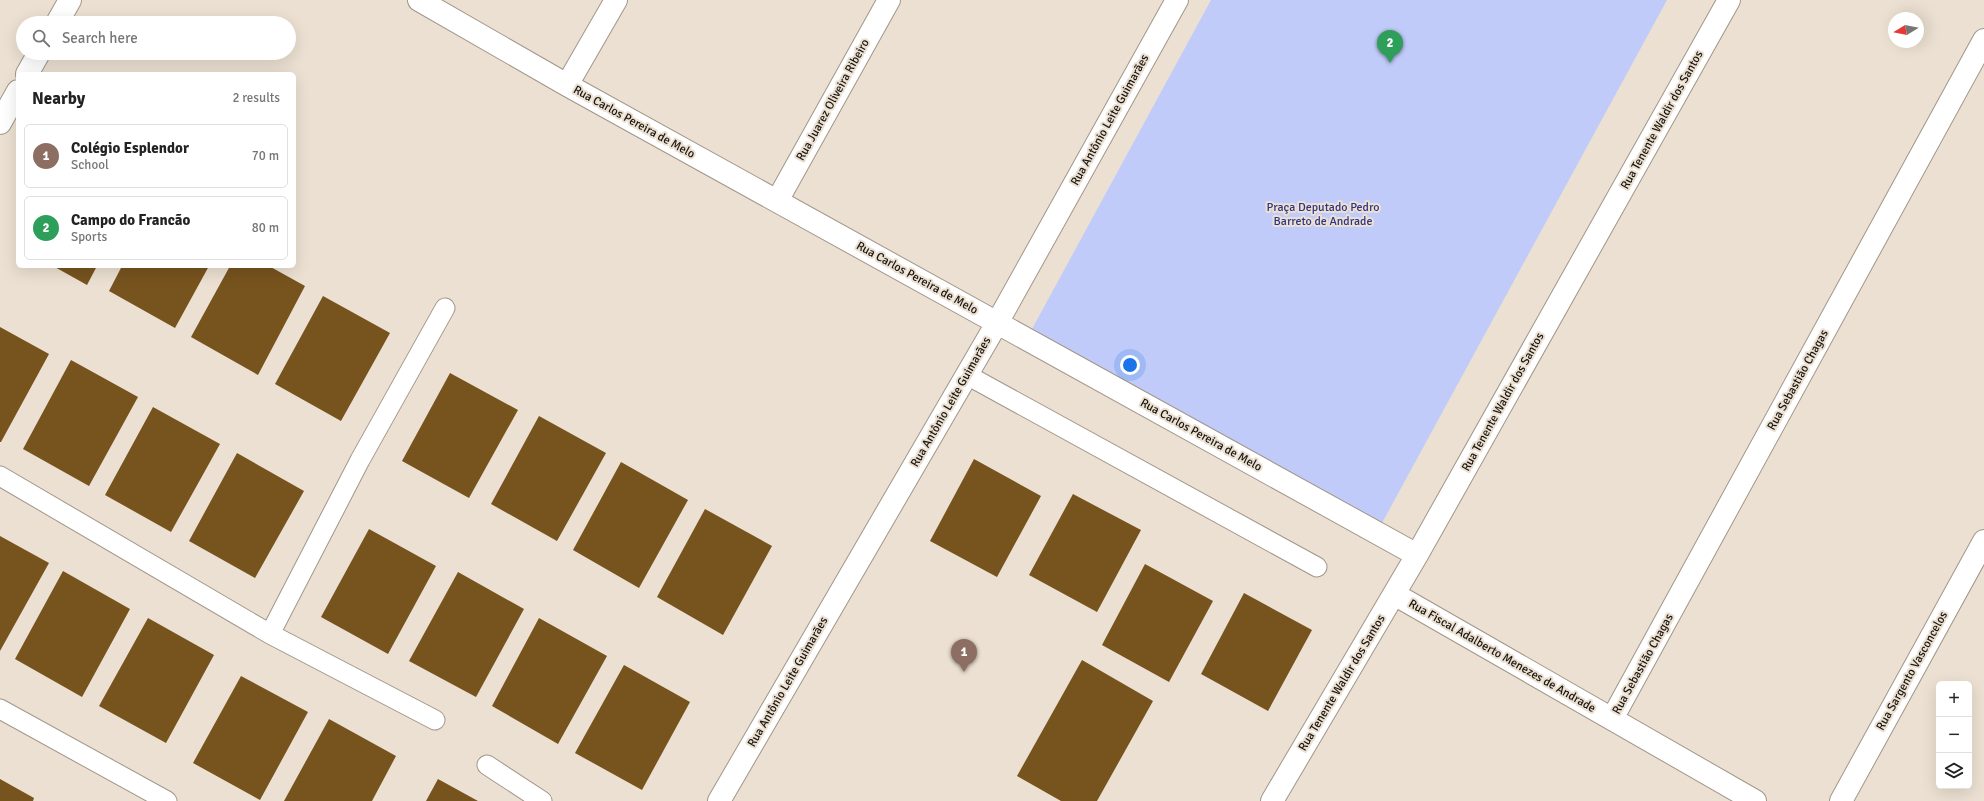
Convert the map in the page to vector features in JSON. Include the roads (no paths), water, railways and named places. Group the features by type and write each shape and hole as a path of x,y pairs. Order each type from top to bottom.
{"street":[{"path":"61,16 70,0"},
{"name":"Rua Carlos Pereira de Melo","path":"419,0 567,85 1417,554"},
{"path":"567,85 616,0"},
{"name":"Rua Juarez Oliveira Ribeiro","path":"777,200 889,0"},
{"name":"Rua Antônio Leite Guimarães","path":"719,801 998,323 1177,0"},
{"name":"Rua Tenente Waldir dos Santos","path":"1272,801 1417,554 1729,0"},
{"name":"Rua Sebastião Chagas","path":"1612,719 1984,40"},
{"path":"29,72 35,60"},
{"path":"0,123 16,95"},
{"name":"Rua Sargento Vasconcelos","path":"1840,801 1984,541"},
{"name":"Rua Fiscal Adalberto Menezes de Andrade","path":"1394,594 1755,801"}],"lane":[{"path":"270,634 360,460 445,308"},
{"path":"967,375 1316,567"},
{"path":"0,476 270,634 435,720"},
{"path":"0,709 167,801"},
{"path":"487,766 540,801"}],"place":[{"name":"Campo do Francão","path":"1390,63"},
{"name":"Colégio Esplendor","path":"964,672"}],"park label":[{"name":"Praça Deputado Pedro Barreto de Andrade","path":"1323,214"}]}
